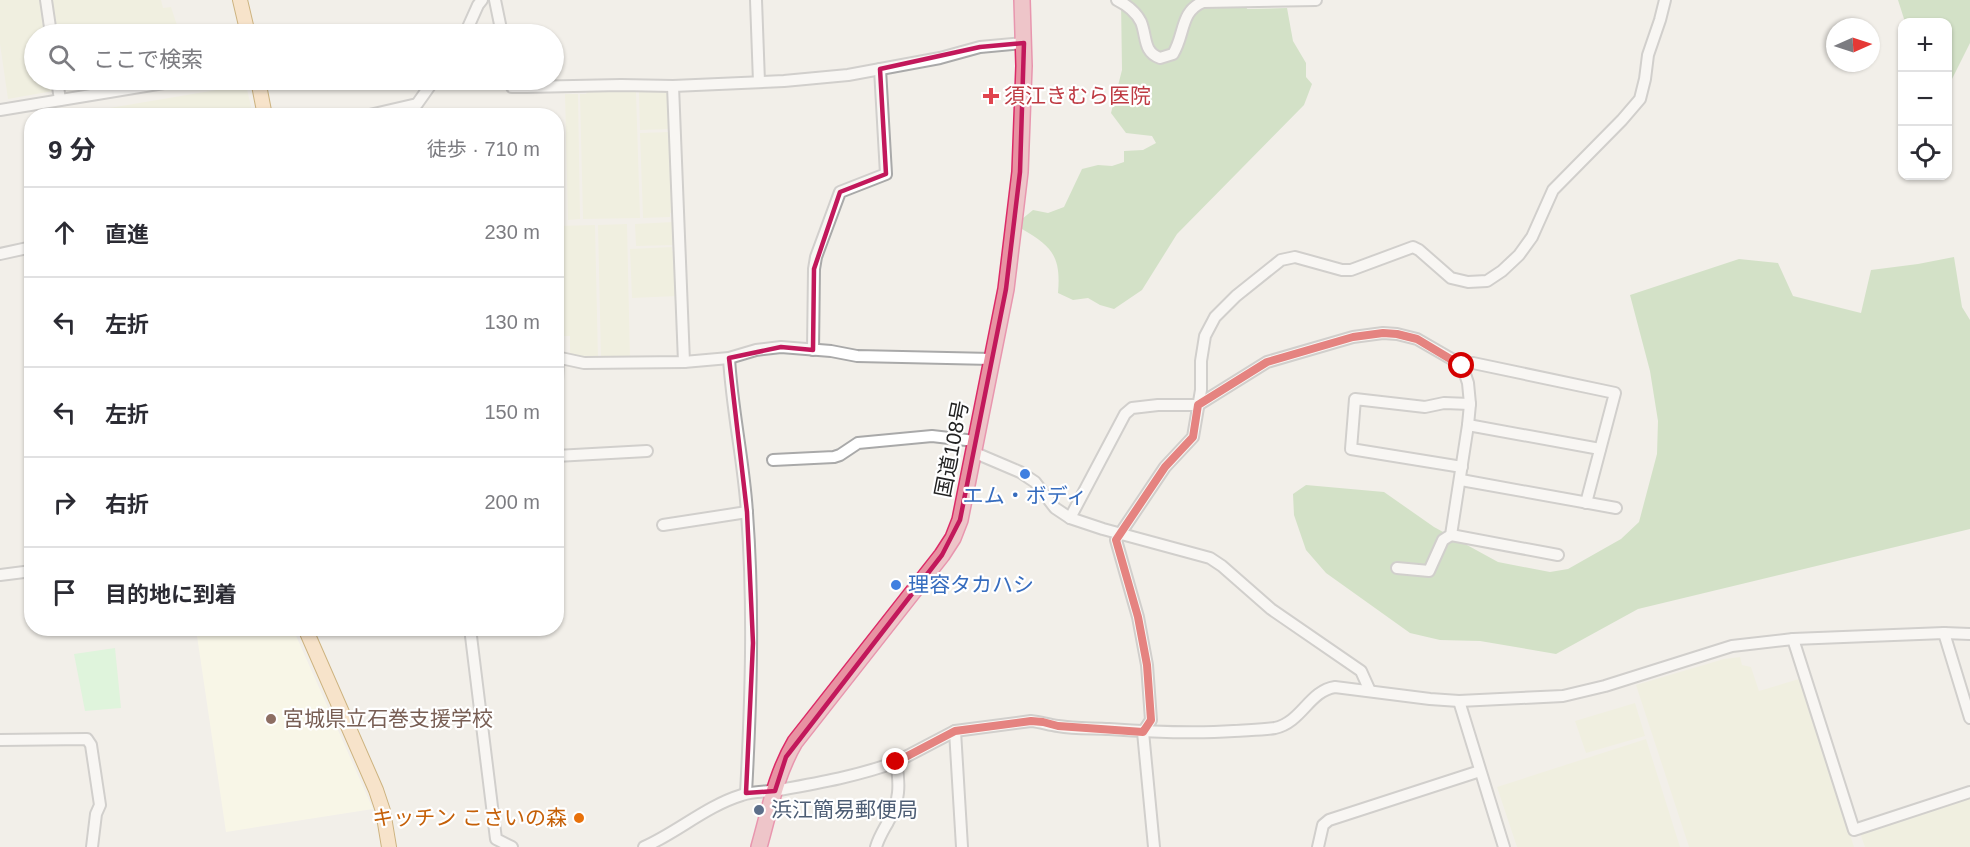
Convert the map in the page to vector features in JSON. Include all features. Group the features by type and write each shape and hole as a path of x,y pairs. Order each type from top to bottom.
{"highway":[{"name":"国道108号","path":"759,847 786,757 795,742 942,555 953,538 960,520 1006,289 1020,172 1024,43 1022,0"}],"main road":[{"path":"240,0 246,24"},
{"path":"260,90 263,108"},
{"path":"309,636 376,790 385,819 389,847"}],"street":[{"path":"46,0 50,24"},
{"path":"470,24 482,0"},
{"path":"495,0 500,24"},
{"path":"756,0 759,82"},
{"path":"1117,0 1134,12 1141,24 1150,54 1160,58 1173,54 1179,44 1188,12 1197,4 1215,0 1316,0"},
{"path":"1154,847 1143,732 1151,720 1147,665 1138,617 1116,540 1165,467 1193,437 1205,336 1215,317 1236,296 1281,260 1295,257 1342,270 1351,270 1413,247 1451,278 1468,282 1487,281 1502,271 1519,255 1532,237 1553,190 1640,99 1648,55 1665,0"},
{"path":"564,86 673,86 848,75 940,58 980,47 1024,43"},
{"path":"813,351 816,257 840,192 886,174 880,69"},
{"path":"673,86 684,362"},
{"path":"58,90 60,100"},
{"path":"0,110 121,90"},
{"path":"400,108 417,104 427,90"},
{"path":"0,254 24,249"},
{"path":"1070,518 1125,414 1132,408 1158,405 1198,405 1267,362 1353,337 1383,333 1417,339 1462,366 1468,383 1470,404 1468,424 1451,535"},
{"path":"564,359 584,363 684,362 729,358 756,350 781,347 831,351 857,356 992,359"},
{"path":"729,358 734,421 747,512 753,643 746,793"},
{"path":"1462,366 1473,363 1615,393 1586,503"},
{"path":"1462,467 1351,449 1355,399 1425,407 1444,403 1470,404"},
{"path":"1468,424 1600,449"},
{"path":"773,460 834,457 858,443 932,436 974,446 1035,482 1055,508 1070,518 1209,558 1222,566 1271,609 1361,671 1370,691"},
{"path":"564,456 646,451"},
{"path":"1461,480 1616,508"},
{"path":"663,525 747,512"},
{"path":"1397,568 1430,571 1443,540 1451,535 1558,555"},
{"path":"0,575 24,572"},
{"path":"1944,633 1970,718"},
{"path":"644,847 671,834 725,800 746,793 776,791 863,774 896,762 955,731 1031,721 1058,726 1143,732 1200,733 1276,728 1285,725 1299,715 1317,694 1335,687 1402,697 1459,700 1563,696 1580,693 1732,646 1793,639 1970,634"},
{"path":"471,636 496,839 512,847"},
{"path":"1793,639 1854,830 1970,792"},
{"path":"1459,700 1504,847"},
{"path":"955,731 962,847"},
{"path":"0,740 87,739 92,751 100,806 96,814 92,847"},
{"path":"876,847 879,836 895,810 899,798 896,762"},
{"path":"1318,847 1323,825 1329,820 1480,771"}],"highlighted area":[{"path":"1024,43 1020,172 1006,289 960,520 942,555 786,757 775,791 746,793 753,643 747,512 729,358 781,347 813,350 814,269 840,192 886,174 880,69 980,47"}],"shaded area":[{"path":"0,0 41,0 44,24 24,24 24,90 53,91 8,99 0,44"},
{"path":"50,0 161,0 163,8 171,7 177,24 54,24"},
{"path":"216,90 247,90 251,108 110,108"},
{"path":"636,92 640,218 583,219 580,94"},
{"path":"639,92 669,94 670,129 640,130"},
{"path":"565,94 578,94 580,219 568,220"},
{"path":"670,132 673,213 670,213 670,217 643,218 640,133"},
{"path":"673,222 676,245 636,246 635,224"},
{"path":"627,224 630,359 601,359 598,225"},
{"path":"595,225 598,359 570,355 570,336 564,336 564,226"},
{"path":"672,247 672,251 677,252 678,296 632,298 630,249"},
{"name":"宮城県立石巻支援学校","path":"197,636 296,636 373,809 226,832"},
{"path":"1740,657 1742,665 1751,667 1759,691 1799,679 1854,847 1689,847 1636,685 1724,659"},
{"path":"1635,703 1645,736 1586,753 1575,721"},
{"path":"1646,739 1680,847 1517,847 1497,787"},
{"path":"1970,797 1970,847 1865,847 1860,833"}],"green space":[{"path":"1121,0 1245,0 1247,9 1287,8 1293,41 1306,63 1306,77 1312,84 1304,105 1177,234 1142,290 1114,309 1088,298 1073,300 1058,293 1058,270 1053,254 1041,242 1022,229 1022,219 1033,210 1048,213 1064,207 1082,169 1098,165 1112,166 1124,162 1124,151 1143,150 1156,143 1152,136 1126,133 1111,113 1122,70"},
{"path":"1898,0 1970,0 1970,43 1952,79 1952,18 1904,18"},
{"path":"1954,257 1962,307 1970,320 1970,529 1638,609 1556,654 1480,641 1440,640 1410,633 1326,573 1306,550 1294,515 1293,494 1306,485 1384,492 1434,527 1498,562 1550,572 1568,569 1621,539 1639,522 1657,454 1658,421 1650,371 1630,295 1739,259 1778,263 1793,296 1861,313 1871,270"},
{"path":"115,648 121,708 85,711 74,654"}],"place":[{"name":"須江きむら医院","path":"991,96"},
{"name":"エム・ボディ","path":"1025,474"},
{"name":"理容タカハシ","path":"896,585"},
{"name":"宮城県立石巻支援学校","path":"271,719"},
{"name":"浜江簡易郵便局","path":"759,810"},
{"name":"キッチン こさいの森","path":"579,818"}],"route":[{"path":"896,762 943,735 955,731 1031,721 1058,726 1143,732 1151,720 1147,665 1138,617 1116,540 1165,467 1193,437 1198,405 1267,362 1353,337 1383,333 1417,339 1462,366"}]}
